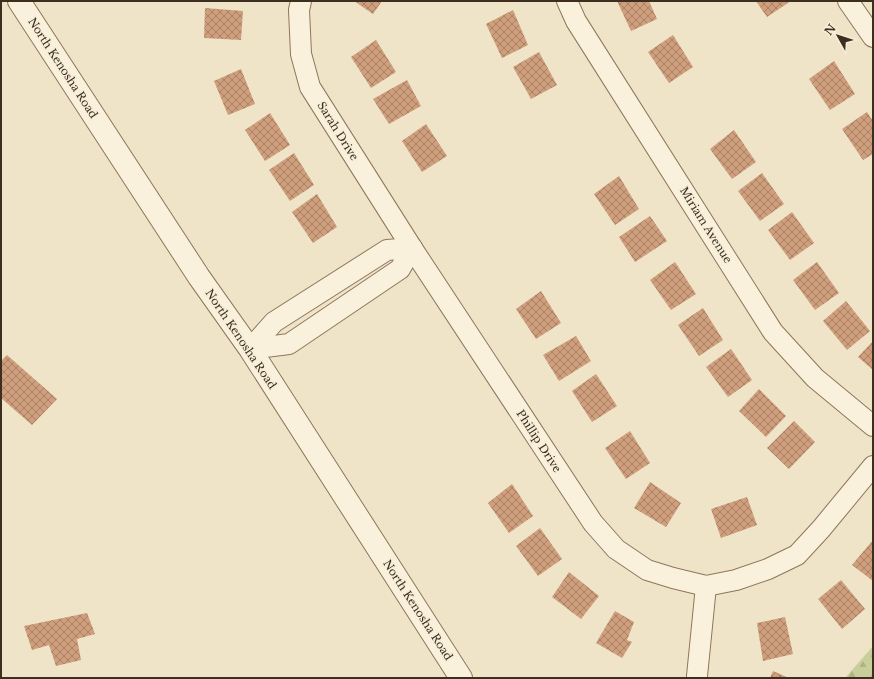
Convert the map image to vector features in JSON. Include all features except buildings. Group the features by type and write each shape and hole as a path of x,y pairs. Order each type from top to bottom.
{"street":[{"name":"North Kenosha Road","path":"18,1 199,277 250,349 461,678"},
{"name":"Sarah Drive","path":"301,1 299,10 301,54 310,87 412,248"},
{"name":"Miriam Avenue","path":"567,1 576,21 773,332 815,378 873,426"},
{"path":"848,1 873,37"},
{"path":"250,349 274,322 387,250 412,248"},
{"path":"250,349 289,344 400,269 412,248"},
{"name":"Phillip Drive","path":"412,248 593,523 616,549 647,570 706,586 736,580 768,569 797,555 821,529 873,466"},
{"path":"697,676 706,586"}],"green space":[{"path":"873,646 873,678 845,678"}]}
